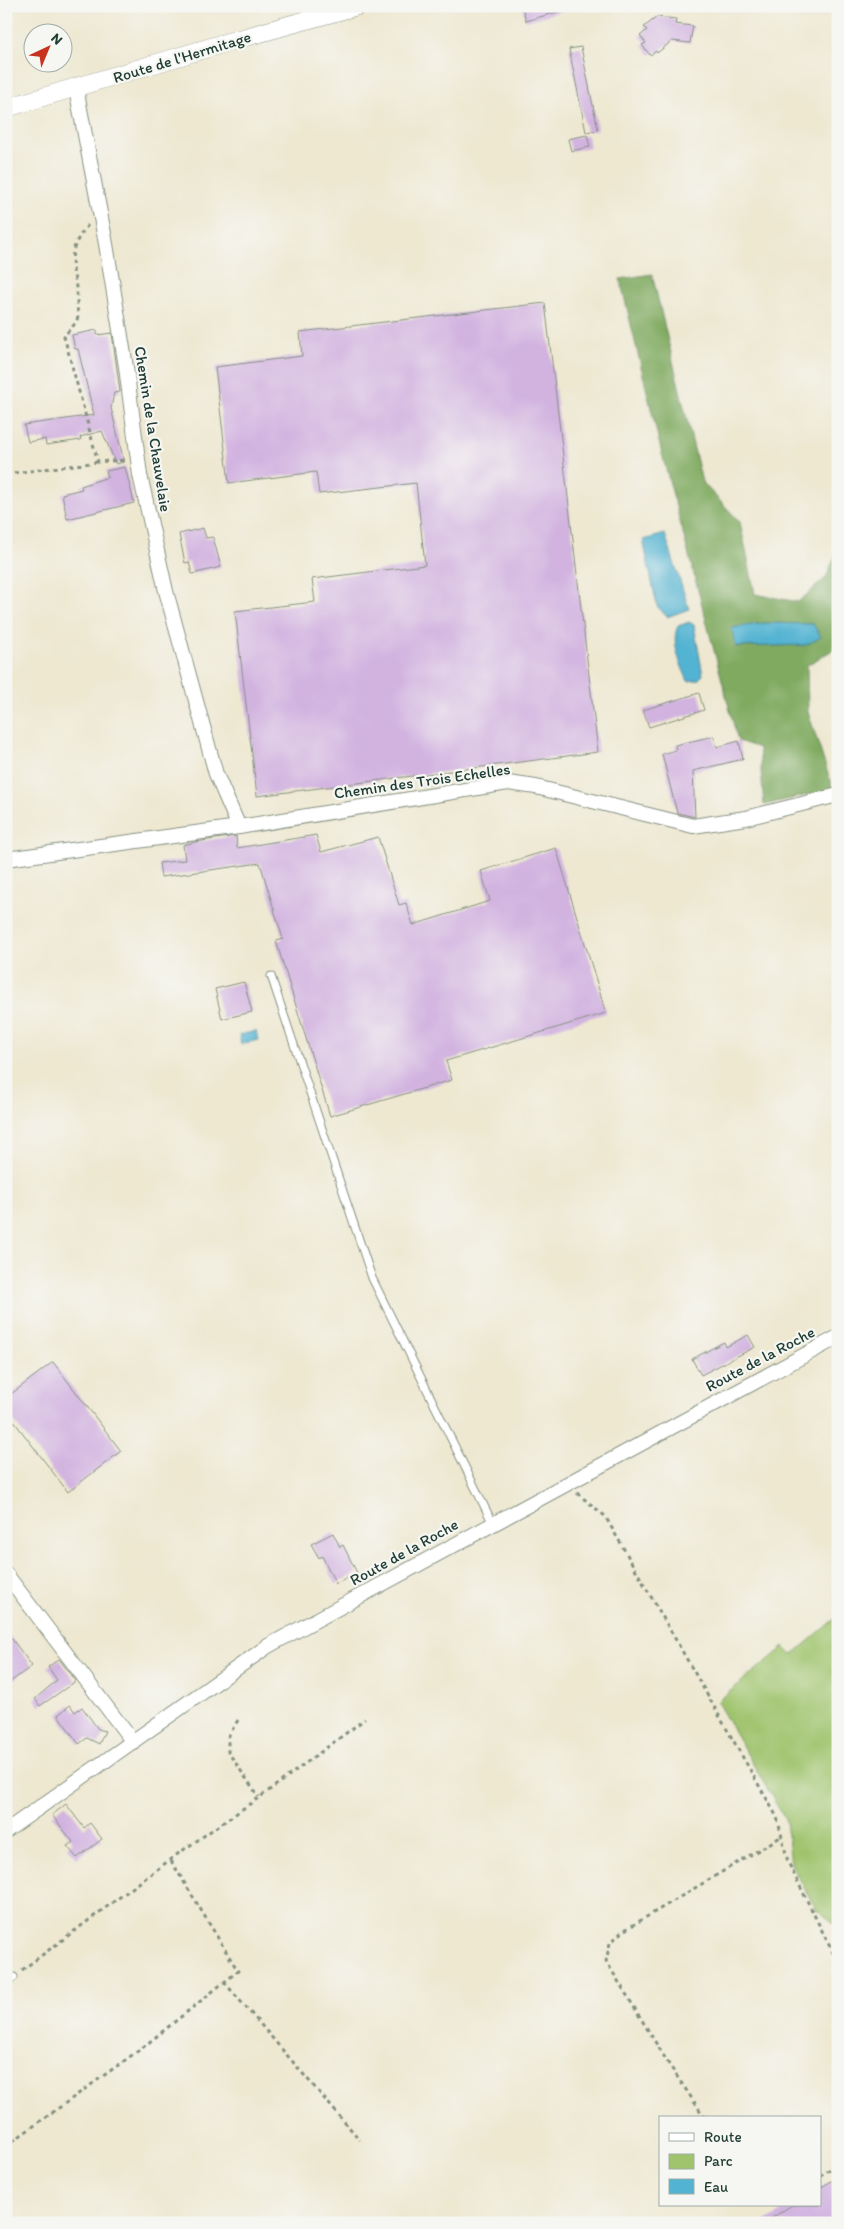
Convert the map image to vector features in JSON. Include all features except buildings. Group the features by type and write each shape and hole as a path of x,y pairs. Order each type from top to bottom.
{"street":[{"name":"Route de l'Hermitage","path":"6,108 357,6"},
{"name":"Chemin de la Chauvelaie","path":"76,88 100,212 126,367 137,458 166,591 216,774 239,827"},
{"name":"Chemin des Trois Echelles","path":"6,859 239,827 508,783 536,787 693,826 746,818 838,795"},
{"name":"Route de la Roche","path":"6,1831 268,1646 838,1337"},
{"path":"6,1574 133,1742"}],"lane":[{"path":"271,976 372,1278 494,1524"},
{"path":"6,1982 14,1977"}],"path":[{"path":"98,462 64,336 77,320 78,296 72,271 72,253 82,232 100,212"},
{"path":"6,474 137,458"},
{"path":"566,1484 605,1516 777,1817 788,1862 838,1963"},
{"path":"14,1977 170,1859 259,1797 365,1719"},
{"path":"238,1720 228,1736 228,1752 259,1797"},
{"path":"704,2116 668,2063 606,1961 610,1943 623,1931 782,1836"},
{"path":"6,2146 142,2048 238,1971 170,1859"},
{"path":"224,1982 360,2140"},
{"path":"822,2175 838,2164"}],"green space":[{"path":"652,274 702,482 740,522 755,594 798,602 826,578 838,549 838,647 807,665 808,712 833,789 764,805 759,748 738,741 661,450 620,279","holes":["764,623 813,624 806,645 736,647 733,628"]},
{"path":"838,1616 838,1926 816,1909 791,1864 786,1821 717,1702 784,1647 792,1655"}],"water":[{"path":"665,534 689,609 667,617 657,606 643,540"},
{"path":"689,622 694,625 703,675 698,680 688,681 677,654 675,639 678,626"},
{"path":"764,623 813,624 821,637 806,645 736,647 732,628"},
{"path":"256,1031 258,1040 241,1044 239,1035"}]}
